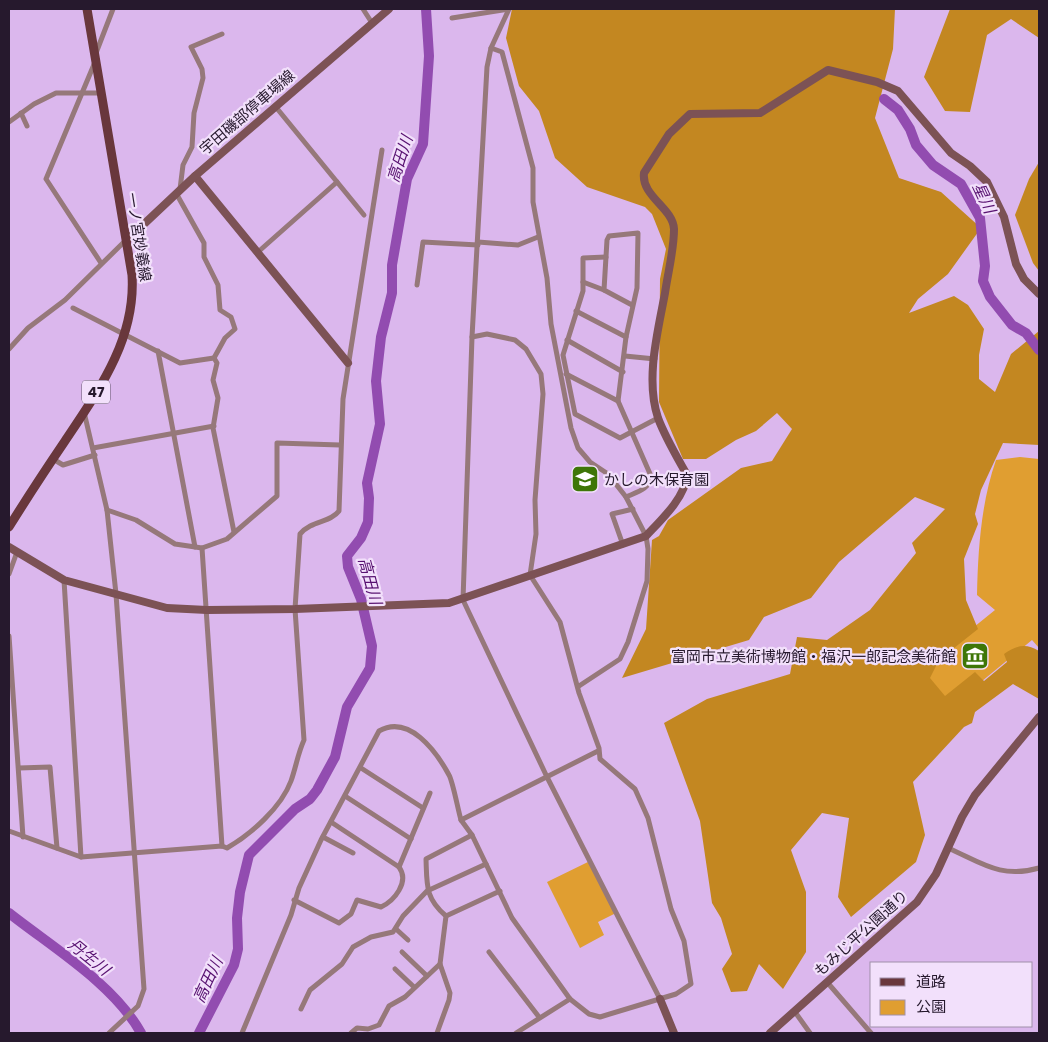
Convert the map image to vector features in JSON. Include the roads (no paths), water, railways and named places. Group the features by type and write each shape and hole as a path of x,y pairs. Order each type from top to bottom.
{"main road":[{"name":"一ノ宮妙義線","path":"9,527 84,412 114,362 125,335 132,308 133,286 127,240 87,9"}],"street":[{"path":"101,263 46,179 82,94 113,9"},
{"path":"363,9 372,22"},
{"name":"宇田磯部停車場線","path":"127,240 195,176 389,9"},
{"path":"452,18 509,9"},
{"path":"509,9 491,48 487,67 472,337 463,600 547,777 660,999 673,1033"},
{"path":"214,358 225,338 235,329 231,317 220,310 218,285 204,257 204,243 178,191 183,165 192,147 194,113 203,78 202,69 191,47 222,34"},
{"path":"491,48 502,52 533,168 532,202 547,278 551,324 571,428 578,448 590,462 608,474 626,497 646,536 649,563 647,581 628,642 620,659 579,686"},
{"path":"9,546 64,580 167,608 206,610 294,609 449,603 463,600 646,536 668,512 686,486 687,475 658,418 653,393 654,359 672,252 674,227 644,181 644,174 670,134 690,114 760,113 828,70 876,82 898,92 951,152 987,182 1004,217 1016,264 1024,279 1039,294"},
{"path":"9,122 56,93 101,93"},
{"path":"275,106 364,215"},
{"path":"21,113 27,126"},
{"path":"9,831 81,857 222,846 227,848 262,820 281,798 290,782 304,740 294,609 300,534 319,520 335,517 339,511 343,399 382,150"},
{"path":"195,176 348,363"},
{"path":"258,252 337,182"},
{"path":"604,290 606,240 609,236 638,233 637,288 626,337 618,402 651,476 650,482 646,487 626,497"},
{"path":"417,285 423,242 518,244 538,237"},
{"path":"9,349 28,328 65,300 101,263 127,240"},
{"path":"606,257 583,258 583,291 563,355 575,414 620,438 633,433 658,418"},
{"path":"583,282 604,290 632,305"},
{"path":"73,308 180,363 214,358"},
{"path":"576,311 626,337"},
{"path":"242,1033 291,914 294,900 323,837 379,732 388,726 409,729 423,739 450,776 461,820 472,835 512,918 570,999 588,1014 600,1017 676,994 691,984 684,941 671,909 648,818 635,789 600,759 599,748 579,693 579,686 560,622 530,575 536,534 534,500 543,394 541,374 526,349 515,340 493,335 472,337"},
{"path":"567,340 623,372"},
{"path":"158,352 195,547"},
{"path":"625,356 654,359"},
{"path":"214,358 217,363 212,380 218,398 214,426 234,532"},
{"path":"566,374 618,402"},
{"path":"84,412 107,510 116,594 144,989 138,1006 109,1033"},
{"path":"53,459 63,465 94,452 173,433 214,426"},
{"path":"107,510 136,520 175,544 202,548 227,539 277,496 277,443 340,445"},
{"path":"623,545 612,514 633,509"},
{"path":"202,548 222,846"},
{"path":"9,574 17,552"},
{"path":"64,580 81,857"},
{"path":"9,636 23,837"},
{"name":"もみじ平公園通り","path":"770,1033 918,902 936,874 975,795 1039,717"},
{"path":"461,820 598,752"},
{"path":"18,768 50,767 57,848"},
{"path":"361,768 423,808"},
{"path":"399,867 430,793"},
{"path":"345,796 411,839"},
{"path":"294,900 339,923 351,914 357,900 381,908 392,901 397,894 402,881 402,872 399,867 331,822"},
{"path":"446,916 435,907 427,890 426,859 472,835"},
{"path":"323,837 353,854"},
{"path":"948,848 1007,873 1022,873 1039,868"},
{"path":"301,1009 310,990 342,964 354,947 363,940 379,934 387,935 396,929 403,916 427,890 486,864"},
{"path":"446,916 500,891"},
{"path":"437,1033 450,1000 450,993 440,964 446,916"},
{"path":"396,929 408,940"},
{"path":"402,952 427,976"},
{"path":"489,952 539,1017"},
{"path":"351,1033 357,1028 368,1029 378,1025 386,1010 405,997 414,986 440,964"},
{"path":"395,969 414,986"},
{"path":"827,982 871,1033"},
{"path":"516,1033 570,999"},
{"path":"795,1012 810,1033"}],"waterway":[{"name":"高田川","path":"199,1033 234,965 238,949 237,918 240,892 249,855 295,809 310,799 317,790 335,757 347,707 370,668 372,646 361,599 348,567 347,556 361,538 368,522 369,498 367,483 380,424 376,381 381,337 392,293 392,265 407,179 423,144 429,56 426,9"},
{"name":"星川","path":"884,99 898,110 910,129 916,145 933,165 961,184 980,218 985,266 983,281 990,297 1012,325 1026,333 1039,350"},
{"name":"丹生川","path":"9,913 99,982 115,998 141,1033"}],"place":[{"name":"かしの木保育園","path":"585,479"},
{"name":"富岡市立美術博物館・福沢一郎記念美術館","path":"975,656"}]}
